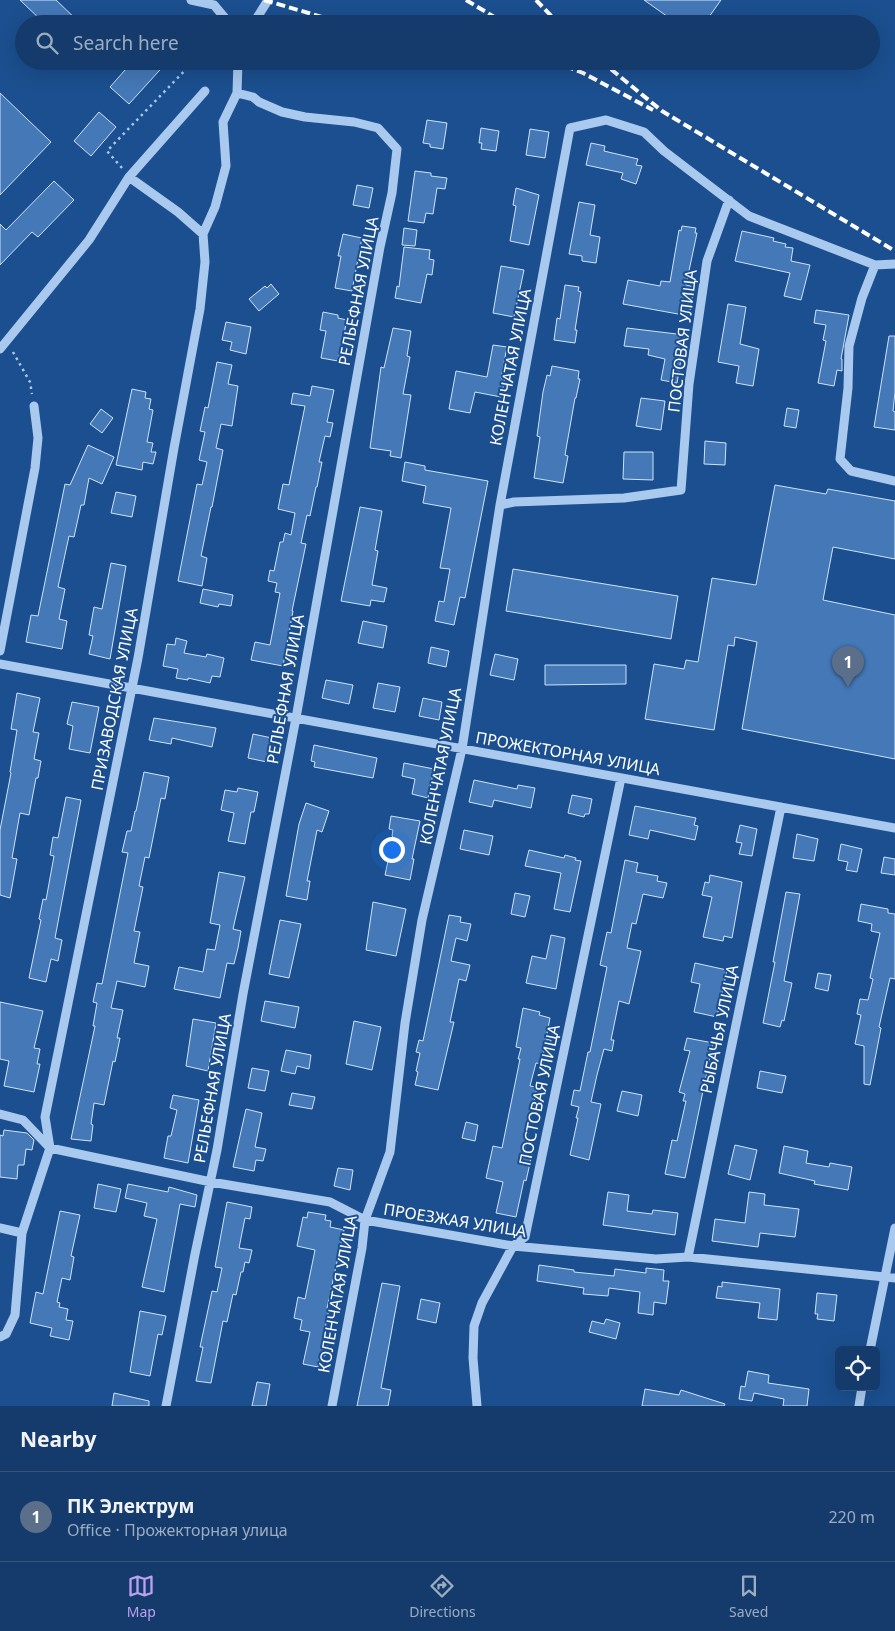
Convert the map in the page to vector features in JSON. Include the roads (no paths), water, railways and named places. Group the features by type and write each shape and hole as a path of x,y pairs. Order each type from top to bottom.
{"street":[{"path":"191,0 214,5 222,15"},
{"path":"259,15 268,0"},
{"name":"ПРИЗАВОДСКАЯ УЛИЦА","path":"0,1337 6,1334 15,1315 22,1233 50,1148 45,1117 132,688 200,309 205,262 203,234 215,207 226,166 224,122 237,93 238,70"},
{"path":"2,343 89,240 129,177 205,91"},
{"name":"РЕЛЬЕФНАЯ УЛИЦА","path":"166,1406 195,1254 211,1182 243,994 296,718 380,247 392,193 397,149 378,128 354,122 305,117 282,112 253,97 237,93"},
{"name":"КОЛЕНЧАТАЯ УЛИЦА","path":"332,1406 362,1248 364,1220 390,1152 405,1023 422,920 462,749 500,505 570,128 606,120 644,132 664,151 729,200"},
{"path":"129,177 178,212 203,234"},
{"path":"729,200 748,216 875,265 895,264"},
{"name":"ПОСТОВАЯ УЛИЦА","path":"500,505 514,502 624,498 681,490 689,384 707,262 729,200"},
{"path":"875,265 862,298 849,346 848,388 840,459 851,472 895,481"},
{"path":"0,651 35,468 38,438 34,406"},
{"name":"ПРОЖЕКТОРНАЯ УЛИЦА","path":"0,664 895,828"},
{"name":"ПОСТОВАЯ УЛИЦА","path":"477,1406 473,1358 474,1326 482,1303 513,1246 525,1237 621,778"},
{"name":"РЫБАЧЬЯ УЛИЦА","path":"688,1257 781,808"},
{"path":"0,1114 23,1120 50,1148"},
{"name":"ПРОЕЗЖАЯ УЛИЦА","path":"50,1148 211,1182 330,1202 364,1220 513,1246 656,1259 688,1257 895,1278"},
{"path":"0,1228 22,1233"},
{"path":"871,1346 895,1228"},
{"path":"859,1406 861,1391"}],"railway":[{"path":"264,0 315,15"},
{"path":"466,0 491,15"},
{"path":"536,0 550,15"},
{"path":"576,70 653,110"},
{"path":"612,70 662,111 895,251"}],"place":[{"name":"ПК Электрум","path":"848,687"}]}
